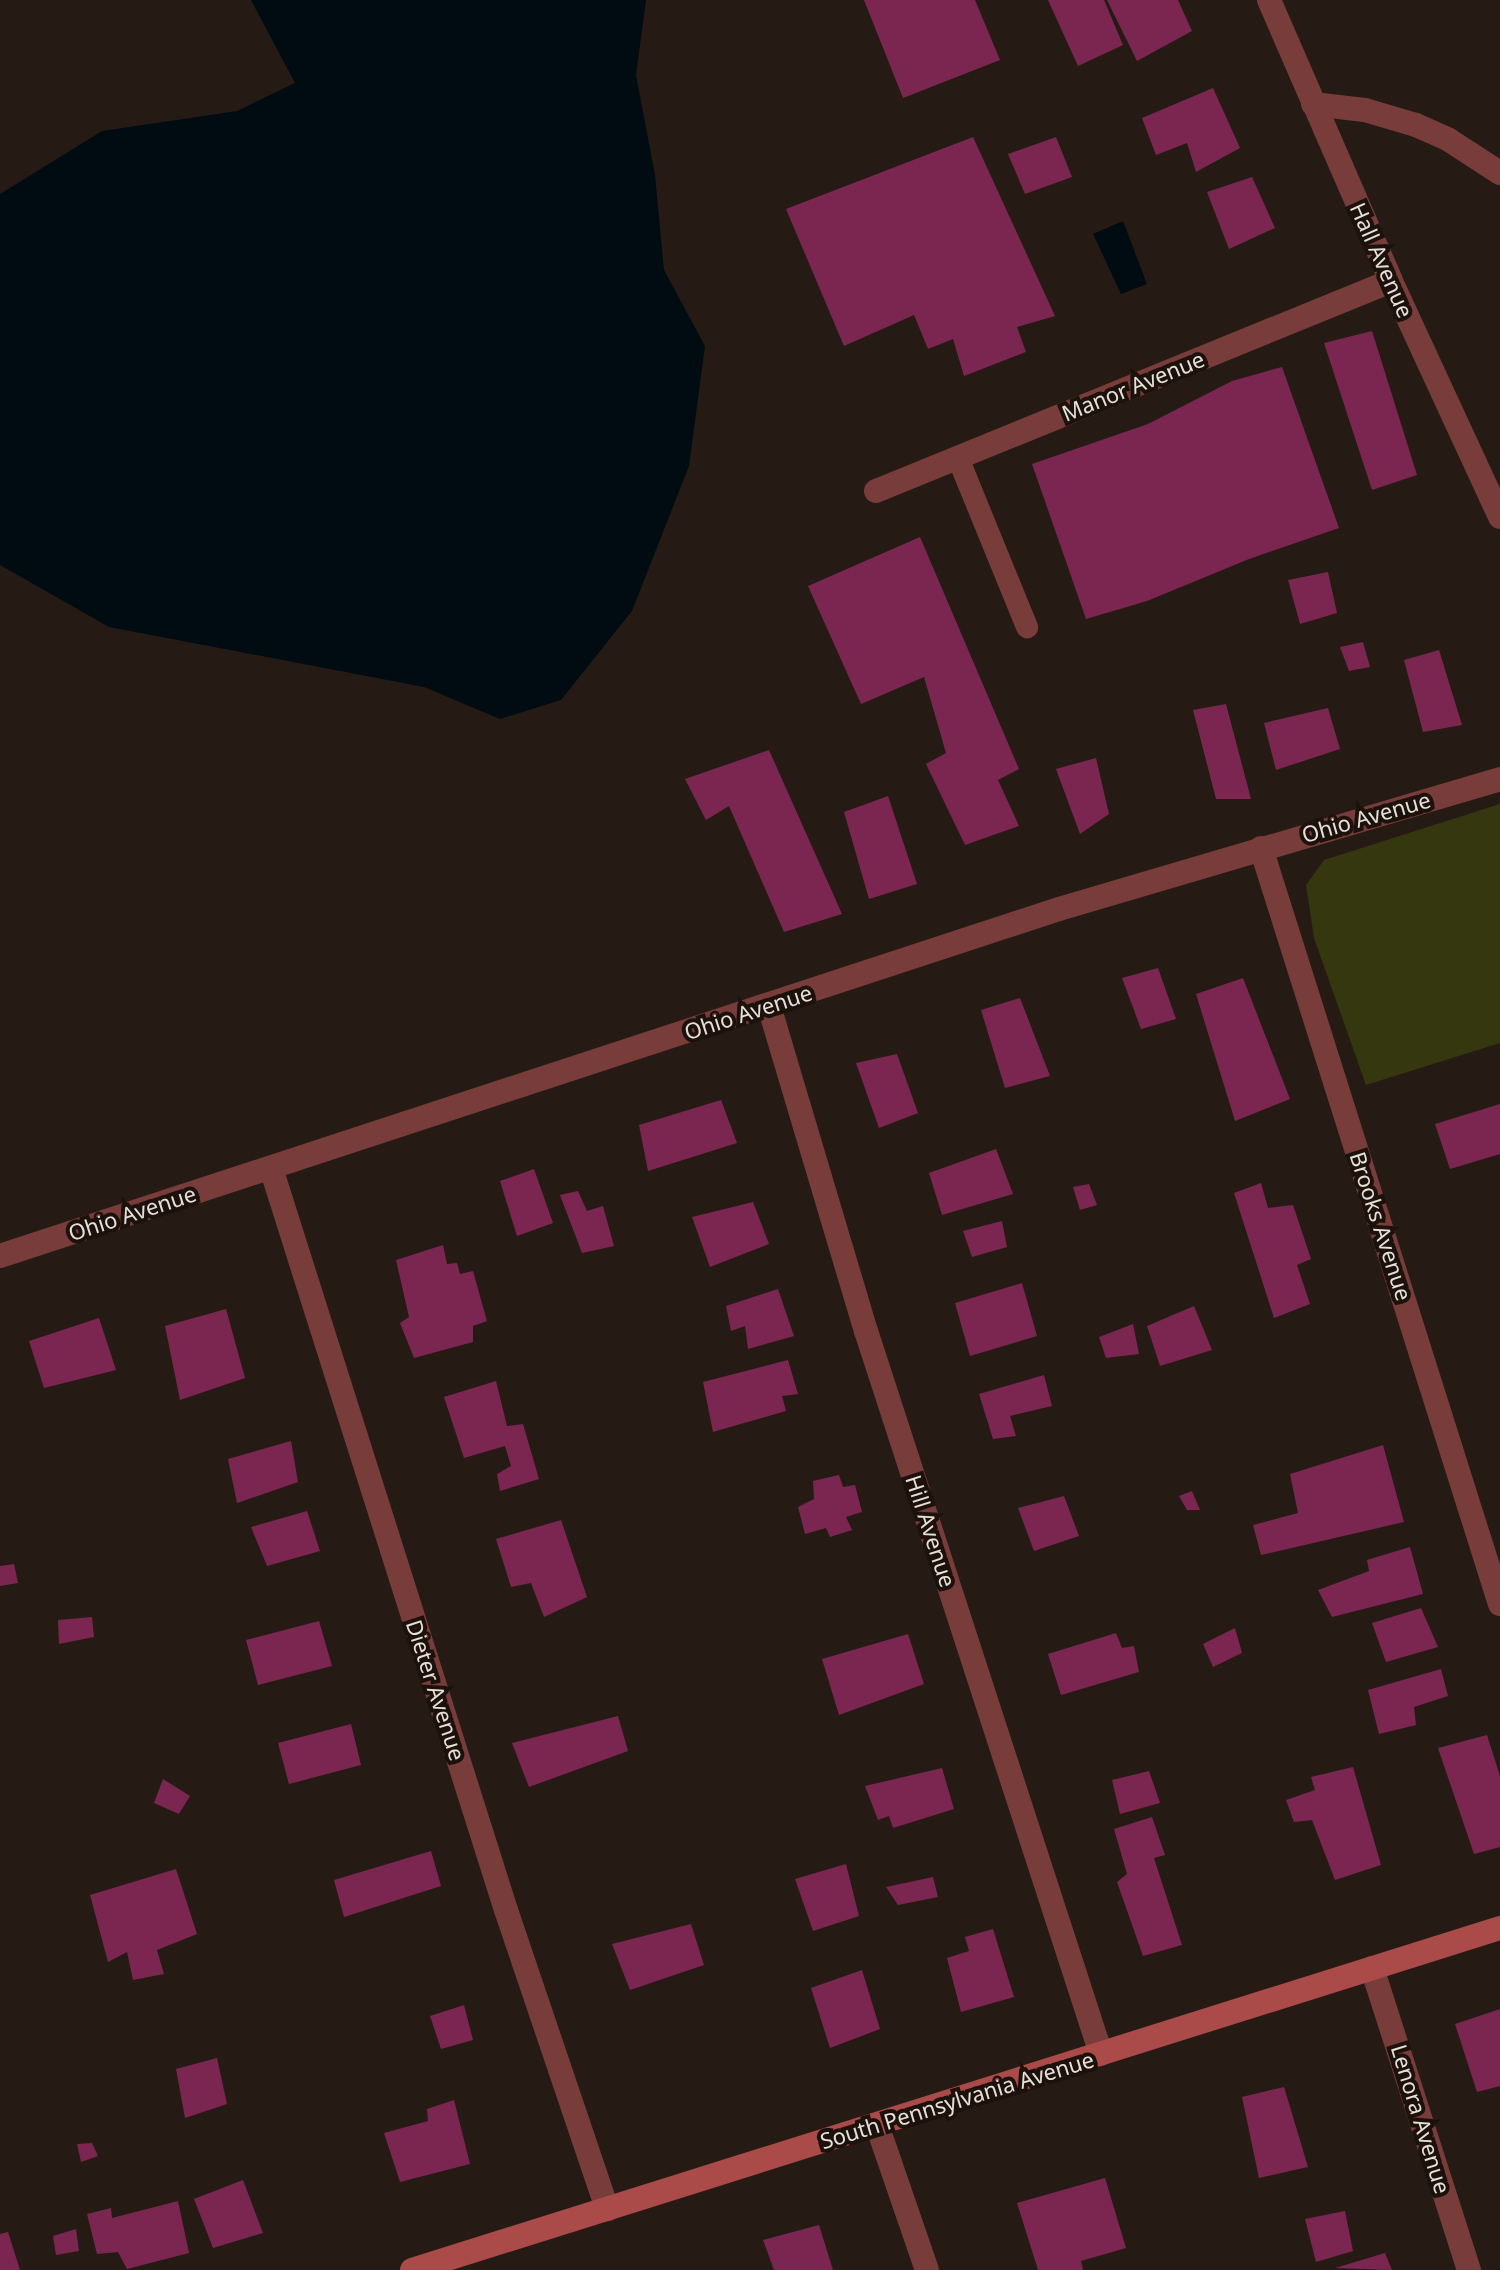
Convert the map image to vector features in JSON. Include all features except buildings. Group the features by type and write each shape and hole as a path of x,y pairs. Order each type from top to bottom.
{"main road":[{"name":"South Pennsylvania Avenue","path":"412,2270 1500,1928"}],"street":[{"name":"Hall Avenue","path":"1269,0 1391,281 1500,517"},
{"path":"1313,104 1365,110 1416,125 1449,140 1500,173"},
{"name":"Manor Avenue","path":"876,491 1391,281"},
{"name":"Ohio Avenue","path":"0,1256 1059,909 1500,779"},
{"name":"Brooks Avenue","path":"1261,848 1500,1604"},
{"name":"Hill Avenue","path":"769,1006 871,1346 1101,2054"},
{"name":"Dieter Avenue","path":"271,1168 506,1910 607,2209"},
{"name":"Lenora Avenue","path":"1372,1968 1469,2270"},
{"path":"877,2125 927,2270"}],"lane":[{"path":"958,458 1027,627"}],"shaded area":[{"path":"251,0 646,0 636,75 655,175 664,270 705,346 689,466 632,611 561,700 500,719 424,687 109,627 0,565 0,194 102,131 237,111 295,83"},
{"path":"1123,221 1147,284 1121,294 1093,234"},
{"path":"1500,804 1500,1043 1366,1085 1314,938 1306,885 1324,860"}]}
